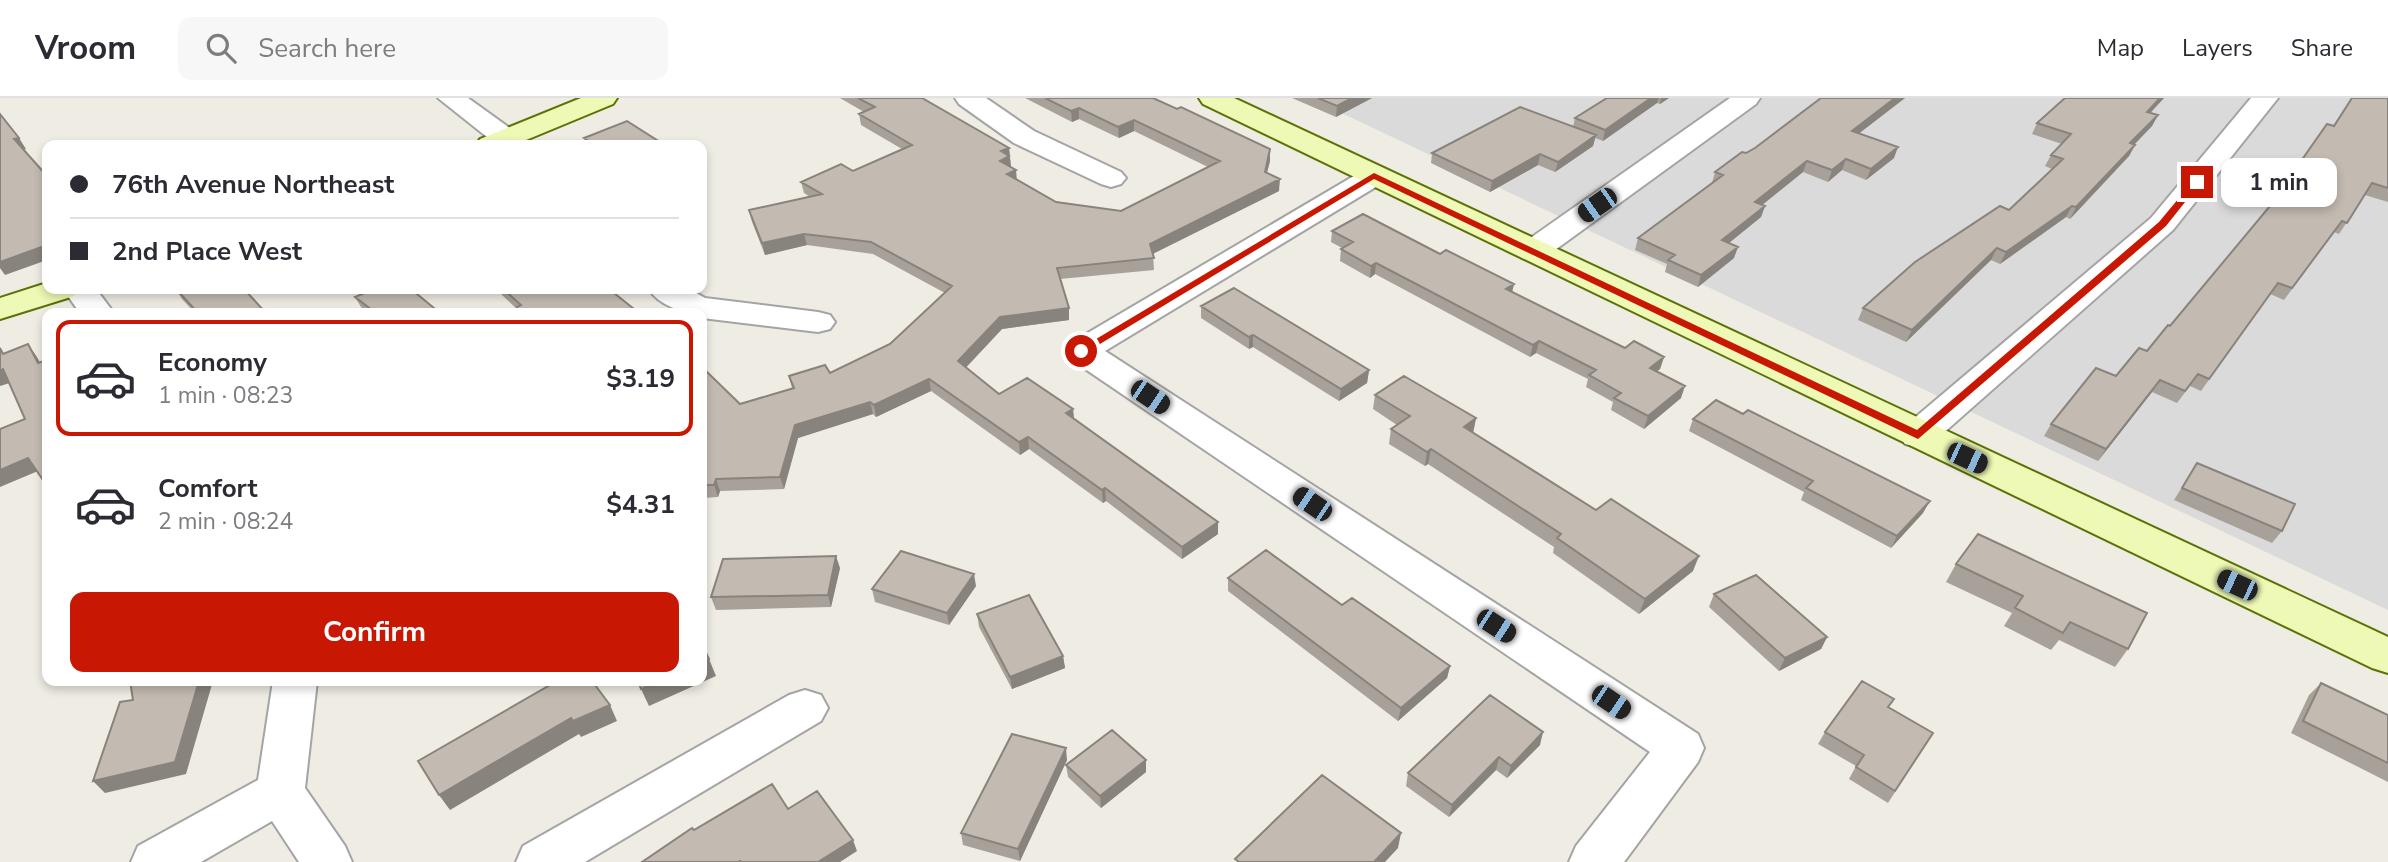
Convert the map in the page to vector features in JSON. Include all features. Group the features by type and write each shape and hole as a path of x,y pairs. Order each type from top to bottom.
{"street":[{"path":"451,98 500,140"},
{"path":"511,140 604,98"},
{"path":"968,98 1024,137 1111,178"},
{"path":"1212,98 2388,656"},
{"path":"1533,251 1747,98"},
{"path":"1918,435 2162,224 2265,98"},
{"path":"1374,176 1081,351 1681,748 1594,862"},
{"path":"0,309 46,294"},
{"path":"674,294 697,307 705,308"},
{"path":"707,308 818,322"},
{"path":"294,686 280,792 327,862"},
{"path":"541,862 805,708"},
{"path":"156,862 280,792"}],"shaded area":[{"path":"1310,98 2388,98 2388,610"}],"building":[{"path":"858,98 922,98 1009,148 1001,151 1009,156 1000,161 1016,170 1007,174 1056,202 1121,211 1220,161 1134,120 1118,127 1079,108 1071,111 1045,98 1153,98 1177,109 1181,107 1270,149 1265,172 1280,179 1150,244 1154,258 1057,268 1069,308 1000,317 958,361 999,394 1027,378 1073,409 1066,413 1218,522 1182,547 1105,488 1102,490 1028,437 1019,442 929,379 874,405 870,402 795,425 780,477 716,479 714,485 707,485 707,372 740,404 794,388 789,376 825,365 830,373 890,344 952,286 871,242 804,234 762,243 749,210 822,194 801,182 841,164 853,171 912,145 859,114 875,107"},
{"path":"1318,98 1352,98 1337,106"},
{"path":"1607,98 1651,98 1605,130 1575,118"},
{"path":"1821,98 1895,98 1852,131 1898,147 1871,169 1846,159 1832,170 1807,161 1755,202 1765,206 1722,240 1738,247 1701,275 1668,260 1675,255 1638,238 1723,175 1715,172 1742,152 1746,153 1755,148"},
{"path":"2065,98 2160,98 2147,112 2158,115 2130,143 2135,145 2076,207 2072,206 2006,252 1997,248 1912,330 1863,308 1915,262 2000,206 2009,210 2063,159 2051,155 2071,134 2037,123"},
{"path":"2352,98 2388,98 2388,188 2372,183 2347,223 2342,221 2292,288 2278,283 2209,379 2198,374 2185,391 2160,380 2106,449 2051,424 2096,368 2116,376 2139,348 2147,351 2290,182 2287,181 2327,124 2334,126"},
{"path":"1520,107 1596,135 1558,162 1540,154 1492,181 1432,153"},
{"path":"0,114 19,138 14,139 42,170 42,247 0,262"},
{"path":"627,121 657,140 587,140 584,138"},
{"path":"1363,214 1440,254 1446,250 1514,284 1506,289 1625,348 1634,341 1664,357 1650,368 1685,386 1648,416 1614,398 1621,393 1589,375 1596,370 1539,341 1533,345 1376,263 1371,266 1341,249 1353,242 1332,231"},
{"path":"1234,288 1369,370 1341,389 1253,335 1249,337 1201,306"},
{"path":"181,294 249,294 261,308 193,308"},
{"path":"362,294 417,294 434,308 369,308 355,297"},
{"path":"509,294 615,294 633,308 517,307 521,305"},
{"path":"28,344 38,363 42,362 42,479 28,458 0,470 0,429 25,419 3,369 0,371 0,348 3,354"},
{"path":"1404,376 1476,418 1464,427 1596,510 1611,499 1699,556 1645,599 1557,538 1561,534 1431,449 1427,452 1391,429 1410,416 1375,395"},
{"path":"1716,400 1743,414 1748,410 1930,501 1897,536 1806,488 1813,481 1693,419"},
{"path":"2197,463 2295,504 2282,531 2182,488"},
{"path":"1978,534 2147,613 2128,649 2070,622 2063,633 2015,608 2023,596 1956,564"},
{"path":"1266,550 1342,605 1352,598 1450,666 1401,708 1228,578"},
{"path":"901,551 974,574 947,613 872,589"},
{"path":"836,556 828,595 711,597 723,559"},
{"path":"1756,575 1827,637 1785,658 1714,594"},
{"path":"1029,595 1063,656 1010,677 977,614"},
{"path":"1862,681 1894,699 1888,707 1933,733 1895,791 1856,767 1864,755 1825,732"},
{"path":"2321,683 2388,715 2388,763 2303,721"},
{"path":"131,686 198,686 175,762 93,781 120,702 133,700"},
{"path":"548,686 596,686 610,705 573,721 571,718 439,795 418,761"},
{"path":"1490,695 1543,732 1511,766 1499,757 1452,805 1408,773"},
{"path":"1112,730 1146,760 1100,796 1066,765"},
{"path":"1012,734 1066,748 1018,849 961,833"},
{"path":"1322,775 1401,833 1374,862 1239,862 1235,859"},
{"path":"772,784 788,809 817,791 853,840 818,862 642,862 692,828 694,830"}],"route":[{"path":"1081,351 1374,176 1918,435 2162,224 2197,182"}]}
